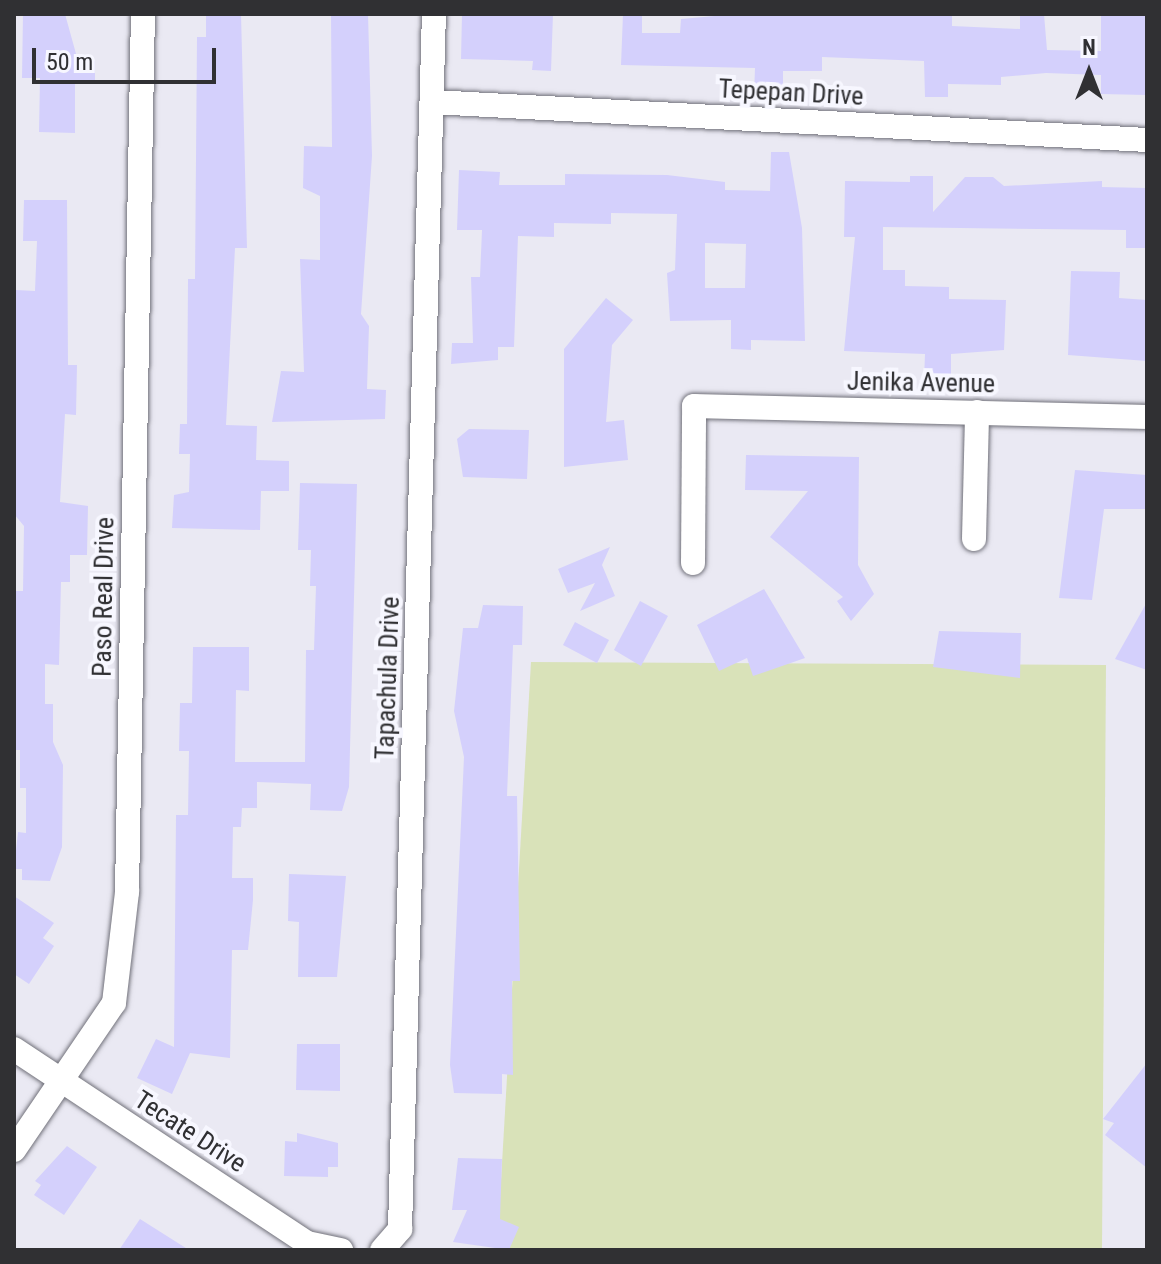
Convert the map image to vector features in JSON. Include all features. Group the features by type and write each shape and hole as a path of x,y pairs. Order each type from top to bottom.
{"street":[{"name":"Paso Real Drive","path":"14,1150 114,1003 127,892 143,14"},
{"name":"Tapachula Drive","path":"382,1250 400,1229 434,14"},
{"name":"Tepepan Drive","path":"432,102 1147,140"},
{"name":"Jenika Avenue","path":"693,563 694,406 1147,417"},
{"path":"974,539 977,412"},
{"name":"Tecate Drive","path":"14,1049 307,1243 341,1250"}],"green space":[{"path":"531,662 1106,665 1102,1250 497,1250"}],"building":[{"path":"23,14 65,14 78,61 95,61 95,84 75,83 75,133 39,132 40,78 22,78"},
{"path":"206,14 241,14 247,248 235,248 226,425 257,426 256,460 289,461 289,491 261,491 260,530 172,528 174,495 189,492 190,454 179,454 180,424 187,424 188,279 195,279 197,37 206,37"},
{"path":"331,14 368,14 372,156 361,314 369,326 367,389 386,390 385,419 272,422 281,371 304,372 300,259 320,260 320,196 303,188 304,146 332,147"},
{"path":"462,14 553,14 551,71 532,70 533,61 461,59"},
{"path":"623,14 642,14 642,33 680,33 681,19 737,14 952,14 952,26 1020,29 1020,14 1044,14 1047,50 1101,51 1101,14 1147,14 1147,95 1101,94 1101,75 1046,73 1001,77 1001,85 948,84 948,97 925,97 924,61 822,57 822,71 783,71 783,96 754,95 755,68 621,65"},
{"path":"771,152 789,152 802,228 805,341 751,340 751,350 731,349 731,320 670,321 667,273 675,270 677,214 611,213 611,224 554,223 554,237 518,236 514,347 498,347 498,360 451,364 452,343 473,343 471,277 480,277 482,230 457,230 459,170 500,172 499,185 565,185 565,174 667,175 725,182 725,190 770,191","holes":["705,243 746,244 745,288 705,288"]},
{"path":"910,176 933,176 933,212 965,177 993,177 1004,186 1102,181 1102,187 1147,188 1147,248 1126,248 1126,230 883,227 883,270 905,270 905,286 949,287 949,299 1006,300 1004,350 951,354 951,381 924,380 925,354 844,351 855,237 844,237 845,181 910,182"},
{"path":"24,200 67,200 68,365 77,365 76,415 65,414 60,502 88,506 87,555 70,555 70,582 61,582 59,665 45,664 45,704 53,704 53,742 63,765 62,847 50,881 22,880 22,869 14,869 18,832 26,833 26,788 20,788 20,750 14,750 14,591 23,591 24,526 14,514 16,290 35,291 37,241 23,241"},
{"path":"1071,271 1120,272 1119,298 1147,300 1147,361 1068,355"},
{"path":"606,298 633,320 612,345 606,422 624,420 628,460 564,467 564,349"},
{"path":"469,429 529,430 527,479 463,477 457,439"},
{"path":"746,455 859,457 858,565 874,594 851,621 837,601 843,597 770,537 808,491 745,490"},
{"path":"1075,470 1147,475 1147,509 1104,509 1092,600 1059,598"},
{"path":"300,483 357,484 349,787 342,811 310,810 311,784 257,782 257,808 242,808 241,827 233,827 232,878 253,878 253,900 248,950 232,950 230,1058 190,1053 172,1094 137,1078 156,1039 174,1047 176,815 188,815 189,751 179,751 180,703 192,703 193,647 249,647 249,691 236,690 235,762 305,762 306,650 314,650 316,586 310,586 311,550 298,550"},
{"path":"610,547 602,565 615,596 580,611 595,583 568,593 558,569"},
{"path":"764,589 805,658 753,676 747,658 719,671 697,625"},
{"path":"640,601 668,616 641,666 614,650"},
{"path":"1147,602 1147,670 1115,659"},
{"path":"483,605 523,606 522,645 513,645 507,796 517,796 520,981 512,981 513,1075 502,1074 502,1094 454,1093 450,1065 464,757 454,711 463,628 478,628"},
{"path":"575,622 609,640 597,663 563,645"},
{"path":"939,631 1021,633 1020,678 933,667"},
{"path":"289,874 346,876 337,977 298,977 299,922 288,921"},
{"path":"14,896 54,923 43,938 54,946 29,984 14,974"},
{"path":"297,1044 340,1044 340,1091 296,1090"},
{"path":"1147,1063 1147,1168 1105,1135 1114,1123 1103,1119"},
{"path":"297,1133 338,1143 338,1167 328,1167 328,1177 284,1176 285,1141 297,1142"},
{"path":"67,1146 97,1167 64,1215 34,1195 41,1185 35,1181"},
{"path":"458,1158 502,1159 500,1219 519,1227 509,1250 453,1242 467,1210 452,1210"},
{"path":"140,1219 189,1250 119,1250"}]}
